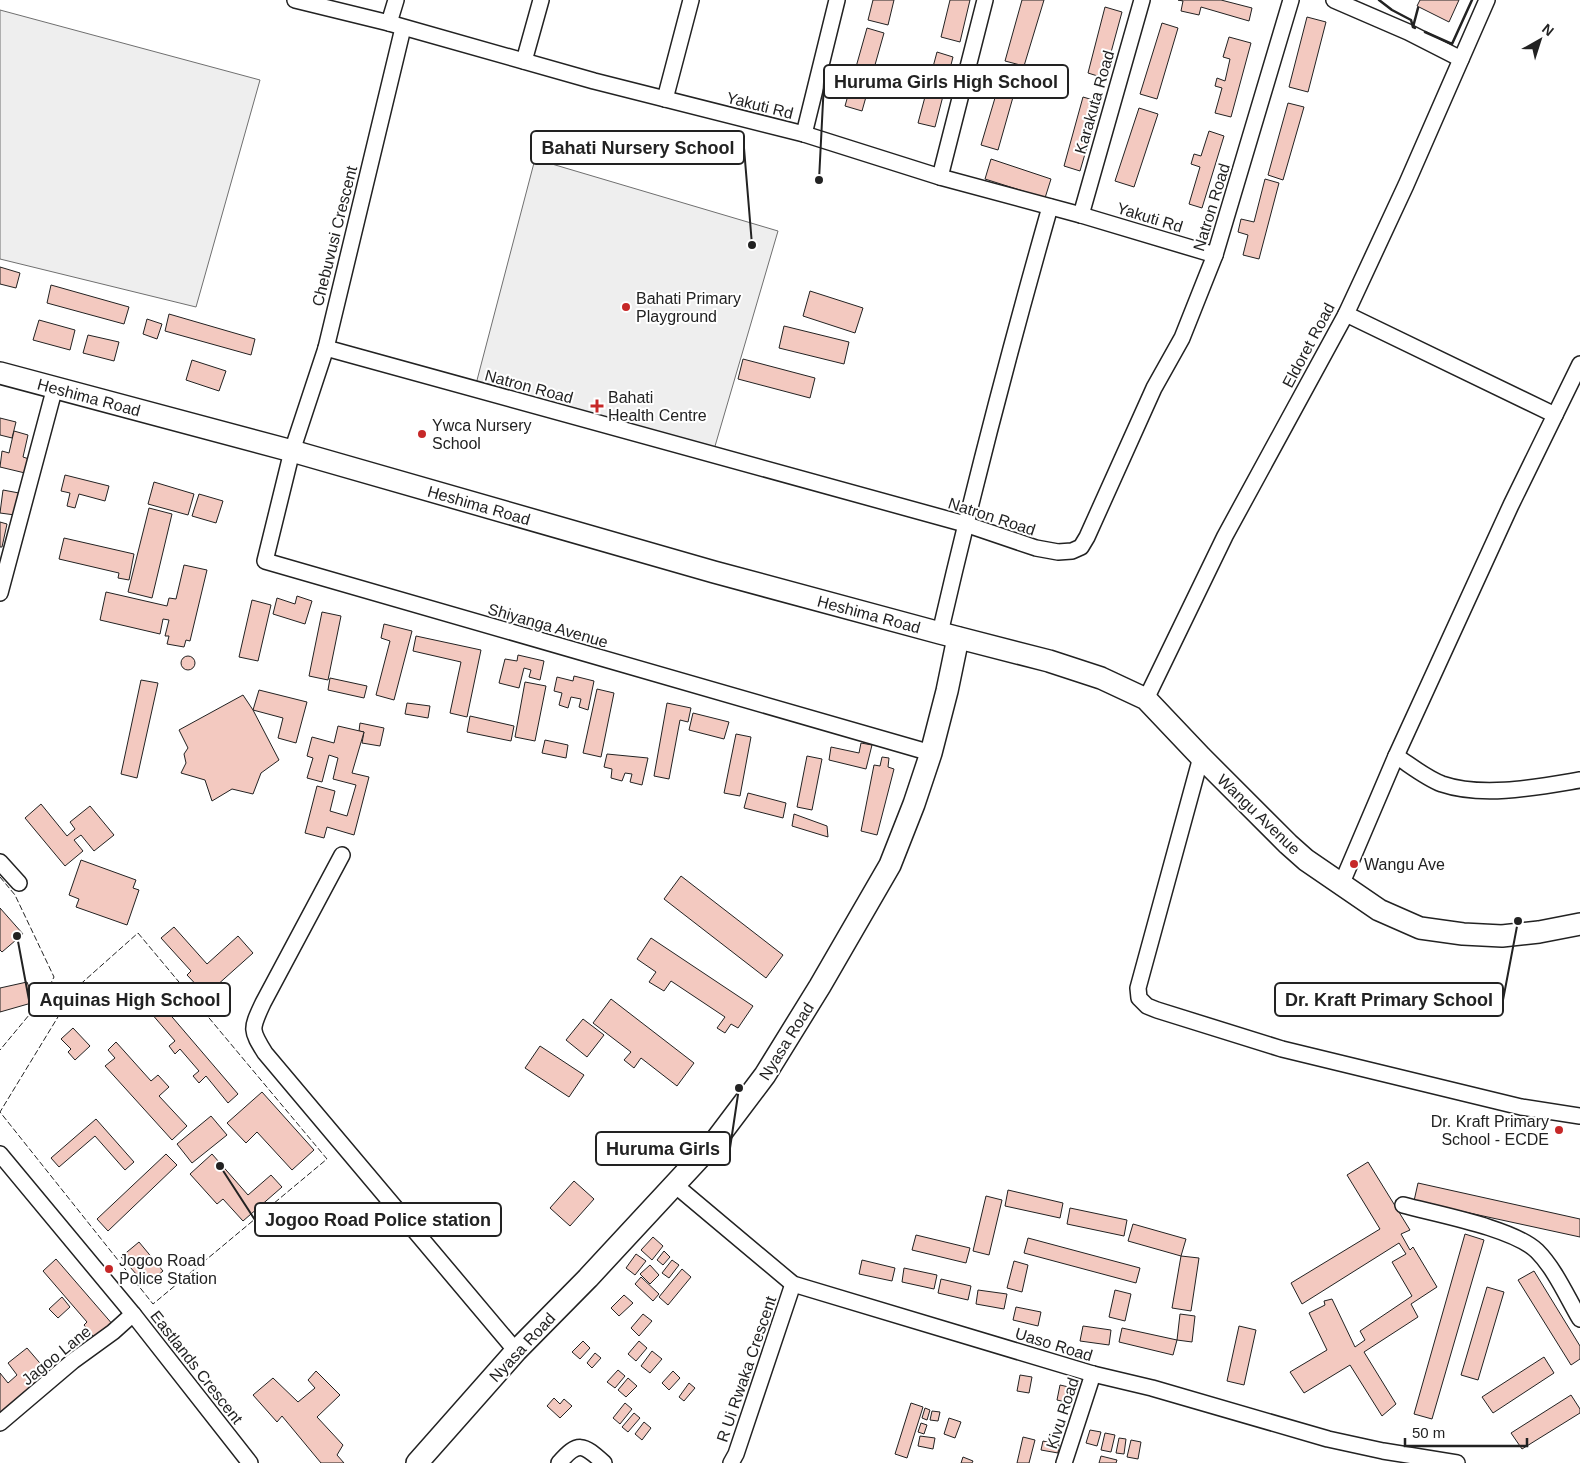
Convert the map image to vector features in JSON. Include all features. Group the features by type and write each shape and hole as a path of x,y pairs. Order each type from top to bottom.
{"street":[{"name":"Yakuti Rd","path":"294,0 396,25 665,99 804,134 940,176 1081,214 1215,255"},
{"name":"Chebuvusi Crescent","path":"292,451 326,348 396,25 396,0"},
{"path":"524,61 541,0"},
{"path":"665,99 691,0"},
{"path":"804,134 837,0"},
{"path":"940,176 985,0"},
{"name":"Karakuta Road","path":"1081,214 1142,0"},
{"name":"Natron Road","path":"326,348 965,524 1036,548 1058,552 1072,551 1081,547 1100,511 1154,388 1182,338 1215,255 1291,0"},
{"path":"1334,0 1361,5 1461,59"},
{"name":"Eldoret Road","path":"1146,699 1225,536 1346,314 1406,185 1487,0"},
{"path":"949,636 965,524 1050,207"},
{"path":"1346,314 1555,415"},
{"path":"1341,885 1396,756 1511,505 1580,364"},
{"name":"Heshima Road","path":"0,373 292,451 704,569 949,636"},
{"path":"0,593 55,387"},
{"name":"Shiyanga Avenue","path":"292,451 265,562 931,753"},
{"name":"Wangu Avenue","path":"949,636 1049,661 1101,678 1146,699 1288,844 1306,860 1379,910 1420,928 1463,934 1502,936 1540,932 1580,924"},
{"name":"Nyasa Road","path":"417,1463 516,1351 588,1278 716,1140 765,1075 820,986 890,866 931,753 947,691 949,636"},
{"path":"1396,756 1440,783 1461,789 1497,790 1580,780"},
{"path":"1201,757 1138,988 1140,998 1147,1006 1282,1049 1521,1107 1580,1116"},
{"path":"342,855 262,1003 253,1024 253,1032 265,1053 516,1351"},
{"path":"0,862 18,883"},
{"name":"Eastlands Crescent","path":"0,1154 133,1314 250,1463"},
{"name":"Uaso Road","path":"674,1185 793,1284 1093,1374 1152,1388 1328,1439 1384,1451 1457,1463"},
{"path":"1403,1205 1475,1224 1511,1235 1526,1242 1549,1266 1580,1319"},
{"name":"R Ui Rwaka Crescent","path":"731,1463 736,1454 793,1284"},
{"name":"Jagoo Lane","path":"0,1424 73,1361 113,1332 133,1314"},
{"name":"Kivu Road","path":"1064,1463 1093,1374"},
{"path":"559,1463 572,1449 579,1447 586,1449 604,1463"}],"shaded area":[{"path":"0,10 260,80 196,307 0,259"},
{"name":"Bahati Primary Playground","path":"535,159 778,231 713,453 476,384"}],"building":[{"path":"873,0 894,0 888,25 868,20"},
{"path":"950,0 970,0 960,42 941,37"},
{"path":"1022,0 1044,0 1024,66 1005,61"},
{"path":"1178,0 1221,0 1252,8 1249,21 1201,7 1199,15 1181,11 1183,1"},
{"path":"1420,0 1459,0 1449,22 1417,6"},
{"path":"1105,7 1122,12 1104,78 1088,73"},
{"path":"1307,17 1326,22 1308,92 1289,87"},
{"path":"1162,23 1178,28 1157,99 1140,94"},
{"path":"867,28 884,33 862,111 845,106"},
{"path":"1229,37 1251,43 1231,117 1215,113 1222,88 1215,86 1217,78 1225,81 1230,59 1223,57"},
{"path":"937,52 953,57 935,127 918,123"},
{"path":"1003,71 1019,76 998,150 981,145"},
{"path":"1083,97 1100,102 1080,171 1064,166"},
{"path":"1288,103 1304,107 1283,180 1268,175"},
{"path":"1139,108 1158,114 1134,187 1115,181"},
{"path":"1209,131 1224,136 1202,208 1189,204 1200,167 1191,164 1194,154 1201,156"},
{"path":"991,159 1051,179 1045,198 985,179"},
{"path":"1265,179 1279,183 1259,259 1243,255 1248,235 1238,232 1241,219 1254,222"},
{"path":"0,267 20,273 16,288 0,284"},
{"path":"51,285 129,307 124,324 47,303"},
{"path":"810,291 863,308 855,333 803,316"},
{"path":"169,314 255,339 251,355 165,331"},
{"path":"147,319 162,324 157,339 143,334"},
{"path":"39,320 75,330 70,350 33,340"},
{"path":"784,326 849,342 844,364 779,348"},
{"path":"88,335 119,342 114,361 83,353"},
{"path":"743,359 815,378 810,398 738,379"},
{"path":"192,360 226,371 219,391 186,380"},
{"path":"0,418 16,422 12,438 0,435"},
{"path":"14,431 28,435 23,457 29,459 25,473 0,467 2,451 9,453"},
{"path":"65,475 109,486 105,501 79,494 75,508 67,506 70,493 61,491"},
{"path":"154,482 194,494 188,515 148,504"},
{"path":"3,490 19,493 15,515 0,513"},
{"path":"199,494 223,501 216,523 192,516"},
{"path":"149,508 172,514 152,598 128,592"},
{"path":"0,522 7,524 2,547 0,547"},
{"path":"64,538 134,554 129,580 118,578 119,573 59,559"},
{"path":"184,565 207,570 190,641 186,640 184,647 167,644 169,636 165,636 169,620 163,619 160,634 100,620 106,592 167,606 169,598 176,599"},
{"path":"297,596 312,601 305,624 273,614 277,598 295,604"},
{"path":"252,600 271,605 258,661 239,657"},
{"path":"322,612 341,616 328,680 309,676"},
{"path":"384,624 412,631 394,700 376,695 390,641 381,638"},
{"path":"416,636 481,650 467,717 450,713 461,662 413,651"},
{"path":"518,655 544,661 540,680 529,677 531,670 524,668 519,688 499,683 505,659 517,661"},
{"path":"188,656 193,658 195,663 193,668 188,670 183,668 181,663 183,658"},
{"path":"574,676 594,681 588,710 579,707 581,699 571,697 568,708 559,705 562,693 554,691 557,677 573,681"},
{"path":"330,678 367,686 364,698 328,690"},
{"path":"141,680 158,683 137,778 121,774"},
{"path":"525,682 546,686 535,741 515,737"},
{"path":"597,689 614,693 601,757 583,753"},
{"path":"259,690 307,702 296,743 278,738 283,718 253,710"},
{"path":"243,695 279,760 261,773 253,794 232,789 212,801 205,780 181,773 186,763 184,754 188,748 179,730"},
{"path":"407,703 430,706 428,718 405,714"},
{"path":"667,703 691,708 688,722 680,720 669,779 654,776"},
{"path":"693,713 729,722 724,739 689,730"},
{"path":"470,716 514,726 511,741 467,732"},
{"path":"360,723 384,728 380,746 362,743 364,732 359,731"},
{"path":"338,726 364,732 352,773 369,777 354,835 327,827 324,838 305,833 317,786 335,791 330,811 347,816 356,785 333,779 338,758 329,755 322,782 307,778 313,758 307,756 312,737 334,743"},
{"path":"736,734 751,737 740,796 724,793"},
{"path":"545,740 568,745 566,758 542,753"},
{"path":"861,743 872,745 866,769 829,760 831,747 859,753"},
{"path":"607,754 648,758 642,785 630,782 632,774 625,773 622,781 611,778 612,769 604,767"},
{"path":"807,756 822,759 812,810 797,807"},
{"path":"882,757 889,758 888,767 894,769 877,835 861,831 874,765 880,766"},
{"path":"748,793 786,803 783,818 744,808"},
{"path":"41,804 67,836 75,829 70,822 90,806 114,835 94,851 81,835 74,840 83,851 65,866 25,818"},
{"path":"794,814 827,826 828,837 792,826"},
{"path":"81,860 136,880 133,888 139,890 127,925 76,907 79,899 69,895"},
{"path":"681,876 783,955 766,978 664,899"},
{"path":"0,908 23,934 2,952 0,950"},
{"path":"174,927 207,964 238,936 253,953 206,995 187,975 191,971 161,938"},
{"path":"651,938 753,1006 738,1028 731,1024 725,1033 717,1028 725,1017 671,981 664,991 649,982 656,972 637,959"},
{"path":"27,982 35,1002 0,1012 0,988"},
{"path":"155,997 238,1094 228,1103 206,1076 199,1083 193,1076 199,1071 180,1049 175,1054 169,1046 175,1041 145,1006"},
{"path":"611,999 694,1063 677,1086 641,1058 634,1068 624,1060 631,1052 593,1023"},
{"path":"583,1019 604,1035 587,1057 566,1040"},
{"path":"73,1028 90,1046 75,1060 68,1052 71,1049 61,1039"},
{"path":"116,1042 151,1081 158,1075 169,1087 159,1096 187,1126 172,1140 105,1066 115,1058 108,1050"},
{"path":"540,1046 584,1075 569,1097 525,1068"},
{"path":"262,1092 314,1150 292,1170 257,1132 246,1143 227,1123"},
{"path":"211,1116 227,1135 192,1163 177,1144"},
{"path":"96,1119 134,1162 125,1170 95,1136 59,1167 51,1158"},
{"path":"166,1154 177,1165 108,1231 97,1219"},
{"path":"212,1154 248,1195 271,1175 282,1187 243,1221 223,1199 217,1204 190,1174"},
{"path":"1368,1162 1410,1230 1401,1234 1410,1250 1413,1247 1437,1287 1411,1304 1418,1317 1364,1352 1396,1404 1382,1416 1350,1365 1304,1393 1290,1372 1327,1350 1309,1313 1325,1305 1324,1301 1332,1299 1355,1347 1365,1340 1360,1331 1412,1296 1392,1262 1406,1254 1399,1243 1302,1304 1291,1283 1380,1229 1347,1175"},
{"path":"574,1181 594,1199 570,1226 550,1208"},
{"path":"1418,1183 1580,1219 1580,1237 1414,1201"},
{"path":"1008,1190 1063,1203 1060,1218 1005,1206"},
{"path":"986,1196 1002,1200 989,1255 973,1251"},
{"path":"1070,1208 1127,1220 1124,1236 1067,1224"},
{"path":"1133,1224 1186,1239 1181,1256 1128,1241"},
{"path":"1465,1234 1484,1240 1432,1419 1414,1414"},
{"path":"916,1235 970,1248 966,1263 912,1250"},
{"path":"653,1237 663,1246 652,1260 641,1250"},
{"path":"1028,1238 1140,1268 1136,1283 1024,1253"},
{"path":"139,1242 163,1271 146,1285 121,1257"},
{"path":"664,1251 670,1257 663,1265 657,1260"},
{"path":"636,1254 646,1261 635,1275 626,1268"},
{"path":"1181,1256 1199,1258 1191,1311 1172,1308"},
{"path":"56,1259 114,1326 97,1341 84,1325 87,1322 43,1271"},
{"path":"672,1260 679,1265 669,1278 662,1273"},
{"path":"862,1260 895,1268 892,1281 859,1274"},
{"path":"1014,1261 1028,1265 1022,1292 1007,1288"},
{"path":"650,1265 659,1275 650,1284 640,1274"},
{"path":"904,1268 937,1275 934,1289 902,1282"},
{"path":"682,1269 691,1277 668,1305 659,1297"},
{"path":"1534,1271 1580,1346 1580,1359 1571,1365 1518,1280"},
{"path":"641,1277 659,1294 653,1301 635,1284"},
{"path":"941,1279 971,1286 968,1300 938,1293"},
{"path":"1487,1287 1504,1292 1478,1380 1461,1375"},
{"path":"978,1290 1007,1294 1004,1309 976,1304"},
{"path":"1115,1290 1131,1294 1125,1321 1109,1317"},
{"path":"624,1295 633,1303 619,1316 611,1308"},
{"path":"62,1297 70,1307 58,1318 49,1309"},
{"path":"1016,1307 1041,1312 1038,1326 1013,1320"},
{"path":"643,1314 652,1321 639,1336 631,1328"},
{"path":"1180,1314 1195,1316 1192,1342 1177,1340"},
{"path":"1083,1326 1111,1330 1109,1345 1080,1341"},
{"path":"1239,1326 1256,1330 1244,1385 1227,1381"},
{"path":"1122,1328 1177,1340 1173,1355 1119,1342"},
{"path":"583,1341 590,1348 580,1359 572,1352"},
{"path":"639,1341 647,1348 636,1361 628,1354"},
{"path":"27,1348 51,1376 0,1418 0,1373 8,1383 17,1375 8,1363"},
{"path":"652,1351 662,1359 650,1373 641,1366"},
{"path":"595,1353 601,1358 592,1368 587,1363"},
{"path":"1544,1357 1554,1373 1493,1413 1482,1397"},
{"path":"618,1370 625,1376 615,1388 607,1382"},
{"path":"316,1371 340,1395 317,1417 343,1445 337,1455 344,1463 321,1463 282,1416 277,1422 253,1395 273,1378 298,1402 315,1388 308,1380"},
{"path":"673,1371 680,1378 669,1390 662,1383"},
{"path":"1020,1375 1032,1377 1029,1393 1017,1391"},
{"path":"628,1378 637,1386 626,1397 618,1390"},
{"path":"689,1383 695,1388 684,1401 679,1397"},
{"path":"1060,1385 1073,1388 1070,1403 1057,1400"},
{"path":"1571,1395 1580,1409 1580,1413 1522,1449 1511,1433"},
{"path":"554,1398 560,1404 564,1399 572,1406 560,1418 547,1406"},
{"path":"625,1403 632,1409 620,1424 613,1418"},
{"path":"911,1403 923,1407 907,1458 895,1454"},
{"path":"925,1408 930,1410 927,1420 922,1418"},
{"path":"932,1411 940,1412 938,1421 930,1420"},
{"path":"634,1413 640,1418 628,1432 622,1427"},
{"path":"949,1418 961,1422 955,1438 944,1434"},
{"path":"644,1422 651,1428 642,1440 635,1434"},
{"path":"921,1423 927,1425 924,1434 918,1432"},
{"path":"1090,1430 1101,1432 1097,1446 1086,1443"},
{"path":"1105,1433 1115,1435 1111,1452 1101,1450"},
{"path":"920,1436 935,1438 933,1449 918,1446"},
{"path":"1023,1437 1035,1440 1029,1463 1017,1463"},
{"path":"1119,1438 1126,1439 1124,1454 1116,1453"},
{"path":"1131,1440 1141,1442 1138,1459 1127,1457"},
{"path":"1043,1441 1059,1445 1058,1453 1041,1450"},
{"path":"1101,1456 1117,1460 1116,1463 1099,1463"},
{"path":"963,1457 973,1461 972,1463 961,1463"}],"fence":[{"path":"0,877 15,895 54,977 44,997 0,1050"},
{"path":"138,933 327,1159 153,1304 0,1112 75,989 138,933"}],"wall":[{"path":"1379,0 1392,10 1411,20 1413,27"},
{"path":"1425,32 1452,44 1472,0"},
{"path":"1415,28 1413,27 1418,8"}],"place":[{"name":"Huruma Girls High School","path":"819,180"},
{"name":"Bahati Nursery School","path":"752,245"},
{"name":"Bahati Primary Playground","path":"626,307"},
{"name":"Bahati Health Centre","path":"597,406"},
{"name":"Ywca Nursery School","path":"422,434"},
{"name":"Wangu Ave","path":"1354,864"},
{"name":"Dr. Kraft Primary School","path":"1518,921"},
{"name":"Aquinas High School","path":"17,936"},
{"name":"Huruma Girls","path":"739,1088"},
{"name":"Dr. Kraft Primary School - ECDE","path":"1559,1130"},
{"name":"Jogoo Road Police station","path":"220,1166"},
{"name":"Jogoo Road Police Station","path":"109,1269"}]}
